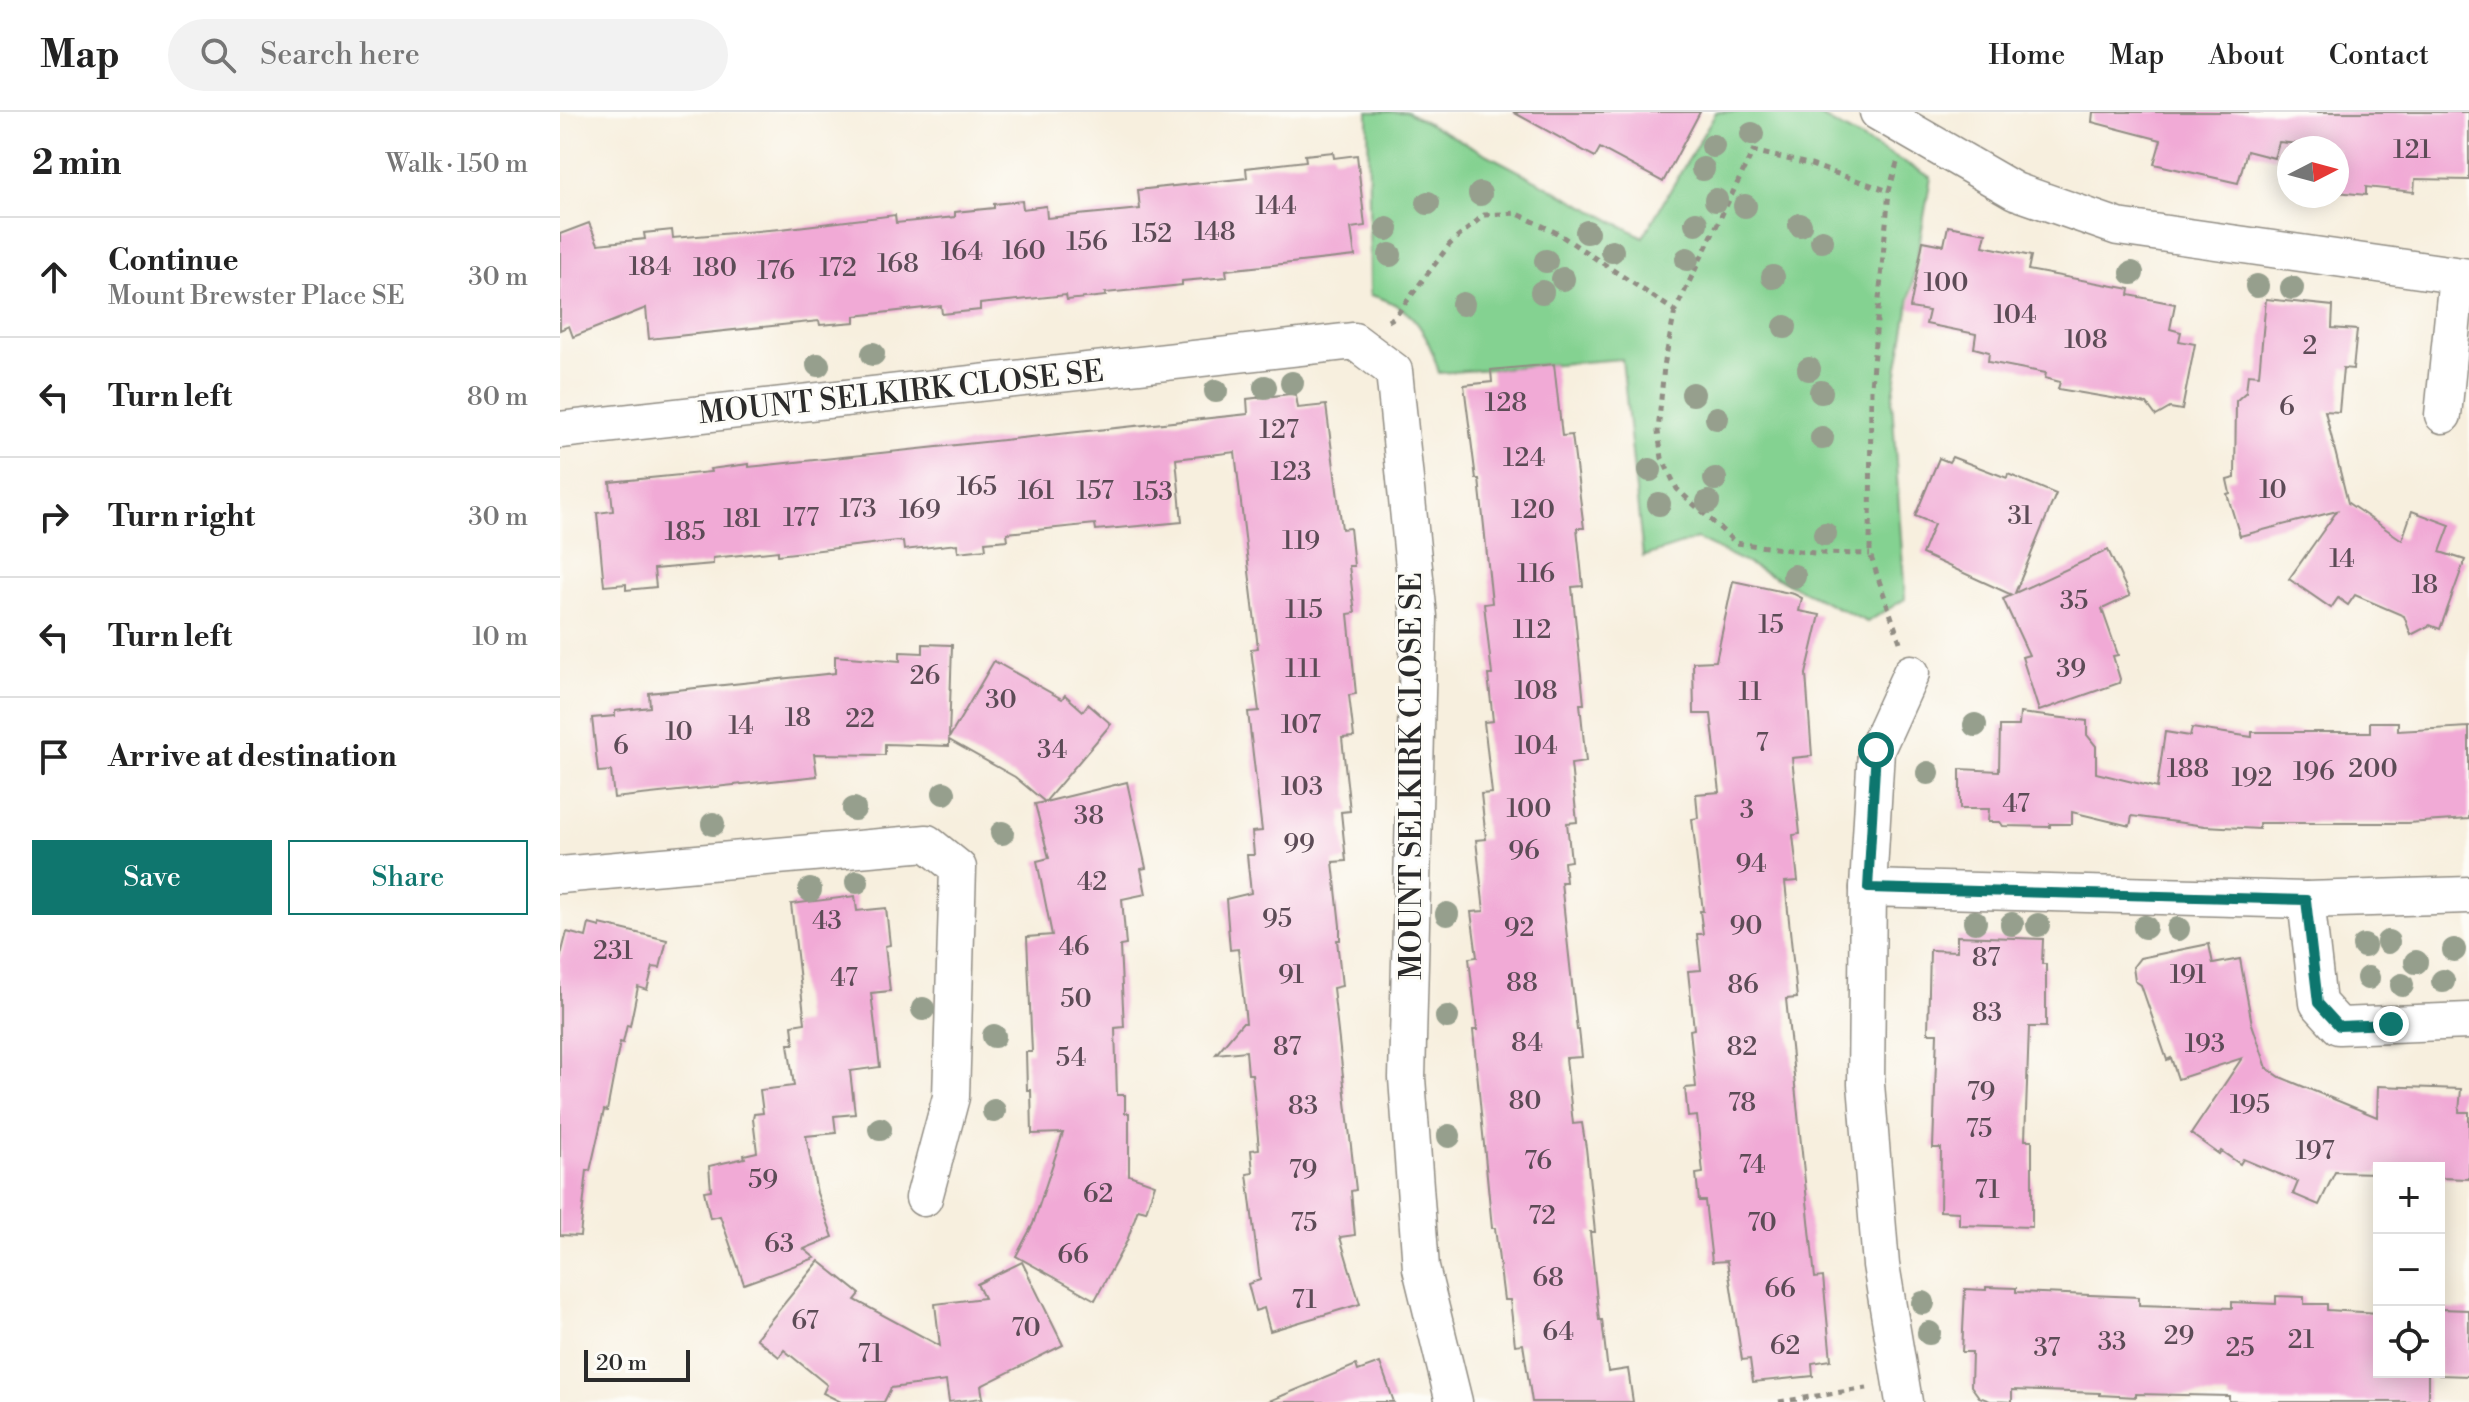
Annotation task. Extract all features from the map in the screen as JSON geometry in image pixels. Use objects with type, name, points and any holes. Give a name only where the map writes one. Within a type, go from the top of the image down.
[{"type":"street","points":[[1892,119],[2015,191],[2118,227],[2463,277],[2443,415]]},
{"type":"street","name":"MOUNT SELKIRK CLOSE SE","points":[[560,430],[1354,341],[1394,371],[1419,617],[1407,1078],[1421,1268],[1454,1402]]},
{"type":"street","points":[[1902,1393],[1881,1265],[1866,1084],[1868,888],[1876,750],[1911,673]]},
{"type":"street","points":[[560,875],[927,843],[958,868],[951,1097],[924,1198]]},
{"type":"street","points":[[1868,888],[2306,900],[2469,895]]},
{"type":"street","points":[[2306,900],[2318,1003],[2339,1026],[2469,1021]]},
{"type":"path","points":[[1892,119],[1889,191],[1871,386],[1870,554],[1911,673]]},
{"type":"path","points":[[1870,554],[1814,553],[1736,543],[1677,489],[1662,458],[1658,432],[1664,366],[1675,311],[1753,151],[1808,164],[1889,191]]},
{"type":"path","points":[[1354,341],[1395,317],[1450,244],[1484,215],[1516,213],[1557,233],[1675,311]]},
{"type":"path","points":[[1779,1402],[1902,1393]]},
{"type":"green space","points":[[1368,112],[1407,112],[1643,237],[1716,112],[1812,112],[1931,177],[1892,401],[1905,599],[1867,622],[1697,539],[1643,557],[1622,359],[1439,373],[1416,322],[1398,306],[1370,295]]},
{"type":"building","points":[[1513,112],[1700,112],[1663,182],[1600,148],[1595,157]]},
{"type":"building","points":[[2093,112],[2469,112],[2469,180],[2415,179],[2414,192],[2366,187],[2366,195],[2349,193],[2349,136],[2277,136],[2274,158],[2247,151],[2238,183],[2154,164],[2161,140],[2092,122]]},
{"type":"building","points":[[1333,152],[1334,158],[1357,155],[1365,226],[1351,228],[1355,256],[1226,270],[1227,277],[1105,293],[1106,296],[1067,300],[1066,295],[980,304],[980,310],[942,314],[941,306],[855,316],[855,322],[820,325],[819,321],[649,339],[646,308],[573,337],[569,326],[560,330],[560,234],[589,223],[598,244],[645,239],[644,233],[672,230],[673,238],[895,215],[896,223],[955,217],[955,212],[1022,201],[1023,209],[1046,206],[1047,218],[1140,209],[1138,190],[1247,178],[1246,168],[1306,161],[1305,155]]},
{"type":"building","points":[[1948,226],[1986,233],[1983,246],[2031,256],[2028,270],[2130,289],[2129,295],[2175,304],[2170,329],[2181,332],[2179,341],[2195,344],[2182,410],[2170,408],[2156,416],[2147,404],[2058,389],[2060,382],[2045,378],[2046,373],[1988,362],[1989,352],[1974,348],[1976,334],[1926,324],[1929,311],[1910,308],[1923,241],[1944,245]]},
{"type":"building","points":[[2266,299],[2333,306],[2332,328],[2357,330],[2353,369],[2343,368],[2339,412],[2325,411],[2348,503],[2402,540],[2412,511],[2450,525],[2440,552],[2465,560],[2440,629],[2430,625],[2411,635],[2404,616],[2355,595],[2348,605],[2338,598],[2331,608],[2289,579],[2337,511],[2240,536],[2227,494],[2230,493],[2227,480],[2235,478],[2236,401],[2246,392],[2248,374],[2259,375]]},
{"type":"building","points":[[1554,364],[1562,436],[1572,435],[1584,528],[1577,528],[1583,586],[1572,587],[1584,704],[1580,704],[1586,762],[1571,764],[1577,822],[1567,823],[1571,861],[1564,862],[1566,882],[1561,882],[1582,1057],[1566,1058],[1573,1124],[1582,1123],[1586,1148],[1595,1232],[1590,1232],[1608,1372],[1628,1369],[1633,1402],[1532,1402],[1523,1344],[1515,1345],[1510,1300],[1504,1300],[1495,1228],[1492,1228],[1473,1030],[1477,1030],[1469,958],[1477,957],[1471,912],[1484,911],[1476,840],[1486,839],[1481,794],[1492,793],[1484,722],[1493,721],[1488,675],[1492,675],[1484,604],[1492,603],[1479,479],[1476,479],[1464,385],[1492,382],[1491,370]]},
{"type":"building","points":[[1296,395],[1298,408],[1326,405],[1342,529],[1350,528],[1354,566],[1349,566],[1355,613],[1348,614],[1356,694],[1349,695],[1354,737],[1342,738],[1350,811],[1341,812],[1346,861],[1333,862],[1342,986],[1333,988],[1356,1190],[1351,1191],[1355,1235],[1340,1237],[1360,1304],[1270,1331],[1264,1308],[1255,1311],[1248,1284],[1260,1280],[1247,1174],[1253,1173],[1251,1150],[1259,1149],[1252,1074],[1248,1074],[1246,1051],[1216,1054],[1242,1023],[1246,1023],[1238,949],[1230,950],[1226,899],[1251,893],[1247,855],[1254,855],[1252,832],[1262,831],[1248,712],[1259,711],[1251,649],[1258,648],[1235,452],[1176,459],[1182,522],[1096,530],[1095,524],[1007,533],[1008,540],[985,542],[986,549],[958,552],[957,544],[904,550],[903,542],[897,541],[778,555],[778,551],[713,558],[713,564],[654,569],[656,587],[626,590],[626,584],[604,586],[597,513],[613,511],[610,482],[711,472],[710,469],[749,464],[749,467],[1248,414],[1247,399]]},
{"type":"building","points":[[1952,457],[2007,478],[2008,474],[2056,494],[2015,593],[2108,550],[2130,596],[2102,609],[2118,655],[2113,656],[2119,683],[2039,711],[2022,657],[2029,655],[2003,599],[2012,595],[1922,554],[1934,524],[1915,516],[1939,458],[1949,462]]},
{"type":"building","points":[[1733,581],[1794,594],[1802,598],[1799,611],[1820,615],[1806,674],[1812,756],[1792,758],[1800,834],[1793,835],[1798,881],[1785,882],[1797,998],[1786,999],[1815,1278],[1823,1277],[1831,1360],[1812,1363],[1813,1376],[1753,1382],[1750,1359],[1742,1360],[1727,1261],[1712,1262],[1705,1201],[1699,1201],[1696,1174],[1703,1173],[1697,1116],[1688,1117],[1685,1088],[1696,1087],[1688,971],[1701,970],[1697,934],[1703,934],[1692,819],[1698,818],[1696,794],[1720,792],[1711,714],[1694,714],[1693,662],[1716,661]]},
{"type":"building","points":[[923,644],[952,645],[949,738],[994,661],[1062,699],[1065,695],[1083,711],[1088,704],[1111,724],[1045,802],[1015,777],[949,740],[949,746],[885,744],[885,755],[814,754],[817,776],[614,798],[611,771],[598,772],[592,718],[615,716],[615,711],[650,707],[649,693],[835,673],[835,656],[900,661],[900,652],[923,653]]},
{"type":"building","points":[[2020,713],[2087,721],[2087,735],[2096,746],[2096,773],[2157,788],[2165,732],[2190,736],[2192,728],[2252,737],[2252,732],[2370,732],[2370,722],[2398,722],[2398,731],[2469,727],[2469,819],[2407,823],[2259,823],[2259,829],[2205,826],[2132,816],[2130,826],[2072,812],[2072,824],[2003,826],[2000,822],[1988,822],[1989,809],[1960,809],[1960,769],[1999,771],[2000,726],[2019,726]]},
{"type":"building","points":[[1127,782],[1146,868],[1141,869],[1146,894],[1122,899],[1126,945],[1120,946],[1124,1027],[1115,1028],[1117,1095],[1125,1095],[1125,1113],[1129,1113],[1129,1175],[1155,1184],[1146,1211],[1138,1209],[1127,1241],[1095,1300],[1016,1256],[1033,1224],[1063,1133],[1032,1134],[1031,1090],[1027,1090],[1026,1052],[1032,1052],[1027,937],[1052,935],[1037,861],[1049,858],[1035,804]]},
{"type":"building","points":[[855,896],[857,911],[886,908],[890,945],[885,946],[890,991],[871,993],[880,1067],[850,1071],[855,1114],[834,1116],[836,1133],[806,1136],[817,1193],[833,1237],[804,1249],[815,1258],[744,1284],[720,1216],[710,1218],[704,1191],[711,1190],[709,1166],[757,1152],[753,1119],[754,1114],[763,1113],[760,1090],[794,1086],[788,1044],[794,1044],[792,1025],[805,1023],[791,904]]},
{"type":"building","points":[[589,924],[667,940],[660,968],[653,967],[647,990],[638,987],[630,1026],[627,1025],[623,1043],[620,1042],[607,1111],[604,1110],[590,1171],[587,1170],[580,1236],[560,1235],[560,959],[567,932],[586,937]]},
{"type":"building","points":[[1957,936],[2043,939],[2046,1027],[2029,1027],[2025,1140],[2032,1140],[2032,1227],[1959,1225],[1959,1212],[1940,1211],[1941,1148],[1933,1148],[1937,1033],[1928,1033],[1930,950],[1957,951]]},
{"type":"building","points":[[2209,944],[2213,964],[2240,959],[2252,1024],[2267,1068],[2280,1077],[2377,1117],[2378,1086],[2461,1089],[2459,1112],[2469,1112],[2469,1179],[2445,1178],[2445,1162],[2373,1162],[2373,1173],[2335,1172],[2319,1205],[2293,1194],[2298,1182],[2243,1159],[2240,1164],[2221,1151],[2219,1154],[2191,1134],[2242,1058],[2178,1079],[2171,1058],[2167,1060],[2141,985],[2135,981],[2133,967],[2140,958]]},
{"type":"building","points":[[819,1261],[860,1294],[855,1300],[940,1346],[935,1304],[984,1298],[977,1284],[1022,1262],[1063,1345],[981,1386],[983,1398],[949,1402],[946,1381],[891,1388],[884,1402],[841,1402],[823,1393],[827,1385],[784,1350],[779,1357],[756,1338]]},
{"type":"building","points":[[1986,1287],[2016,1288],[2016,1292],[2139,1297],[2139,1305],[2232,1308],[2232,1302],[2276,1304],[2276,1296],[2304,1297],[2304,1304],[2327,1304],[2327,1310],[2373,1313],[2373,1378],[2428,1378],[2428,1402],[2247,1402],[2229,1401],[2229,1396],[2136,1394],[2136,1397],[2012,1390],[2012,1402],[1990,1401],[1979,1397],[1971,1386],[1972,1352],[1962,1352],[1965,1289],[1986,1290]]},
{"type":"building","points":[[2445,1309],[2469,1310],[2469,1376],[2445,1375]]},
{"type":"building","points":[[1380,1363],[1394,1402],[1267,1402],[1356,1365],[1358,1371]]},
{"type":"route","points":[[1876,750],[1868,888],[2306,900],[2318,1003],[2339,1026],[2391,1024]]}]
